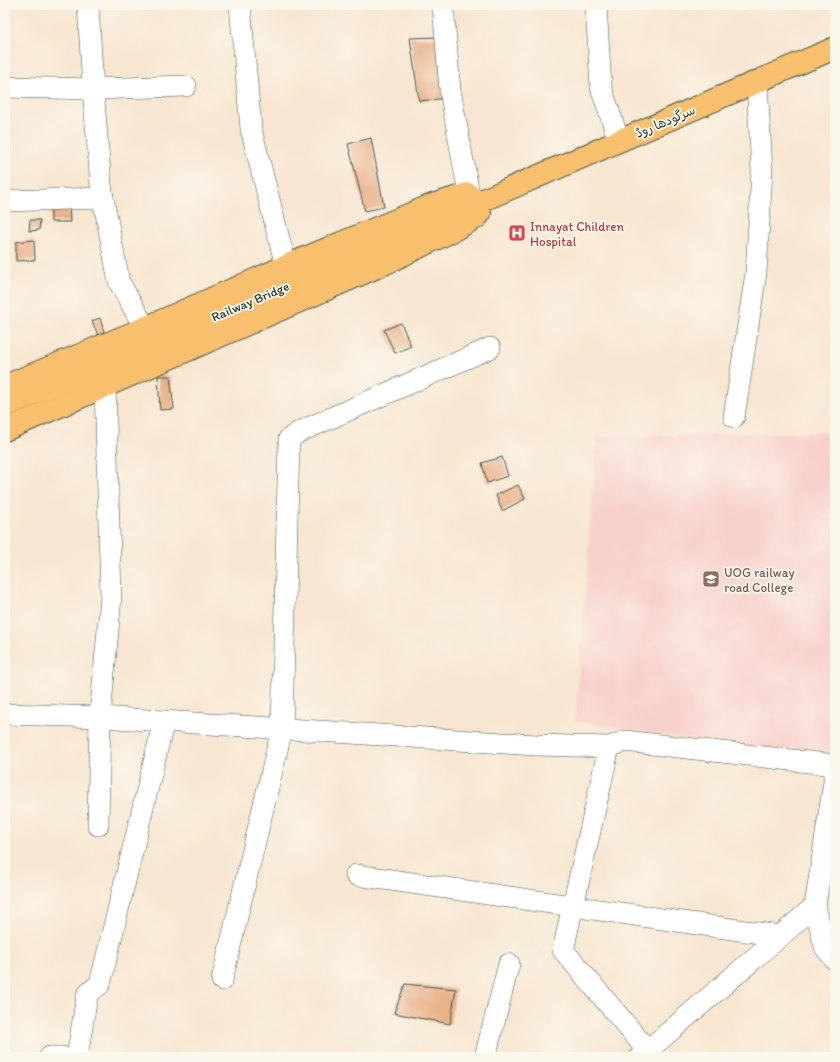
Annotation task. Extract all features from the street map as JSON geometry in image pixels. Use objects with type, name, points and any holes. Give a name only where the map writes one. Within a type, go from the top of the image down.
[{"type":"main road","name":"سرگودھا روڈ","points":[[495,195],[835,48]]},
{"type":"main road","points":[[5,386],[145,328],[286,266],[432,205],[469,194],[495,195]]},
{"type":"main road","points":[[5,430],[384,264],[477,217],[495,195]]},
{"type":"main road","name":"Railway Bridge","points":[[5,406],[495,195]]},
{"type":"street","points":[[88,5],[93,89],[103,198],[119,282],[145,328]]},
{"type":"street","points":[[240,5],[251,129],[286,266]]},
{"type":"street","points":[[443,5],[450,90],[469,194]]},
{"type":"street","points":[[596,5],[601,87],[619,141]]},
{"type":"street","points":[[734,417],[756,273],[762,171],[757,82]]},
{"type":"street","points":[[5,87],[93,89],[186,86]]},
{"type":"street","points":[[5,201],[103,198]]},
{"type":"street","points":[[222,980],[282,729],[289,439],[299,432],[490,348]]},
{"type":"street","points":[[98,825],[100,717],[111,597],[105,386]]},
{"type":"street","points":[[5,714],[100,717],[536,746],[609,747],[625,741],[835,766]]},
{"type":"street","points":[[73,1057],[78,1051],[87,996],[89,992],[100,984],[164,721]]},
{"type":"street","points":[[609,747],[563,950],[647,1055],[815,906]]},
{"type":"street","points":[[832,952],[815,906],[834,785]]},
{"type":"street","points":[[356,875],[780,936]]},
{"type":"street","points":[[485,1057],[509,964]]},
{"type":"street","points":[[50,1057],[62,1057]]},
{"type":"shaded area","name":"UOG railway road College","points":[[835,432],[835,761],[575,721],[597,437]]},
{"type":"building","points":[[440,37],[449,98],[419,101],[410,38]]},
{"type":"building","points":[[371,138],[384,207],[365,211],[348,144]]},
{"type":"building","points":[[51,203],[69,203],[70,222],[51,222]]},
{"type":"building","points":[[30,220],[40,220],[39,230],[29,231]]},
{"type":"building","points":[[34,240],[35,260],[16,261],[16,242]]},
{"type":"building","points":[[100,318],[104,332],[98,335],[92,321]]},
{"type":"building","points":[[401,323],[411,346],[395,353],[384,330]]},
{"type":"building","points":[[158,376],[170,376],[174,409],[160,410]]},
{"type":"building","points":[[502,457],[508,476],[487,483],[482,463]]},
{"type":"building","points":[[518,485],[525,499],[502,511],[496,495]]},
{"type":"building","points":[[405,984],[456,989],[450,1024],[394,1013]]},
{"type":"place","name":"Innayat Children Hospital","points":[[517,233]]},
{"type":"place","name":"UOG railway road College","points":[[711,579]]}]
